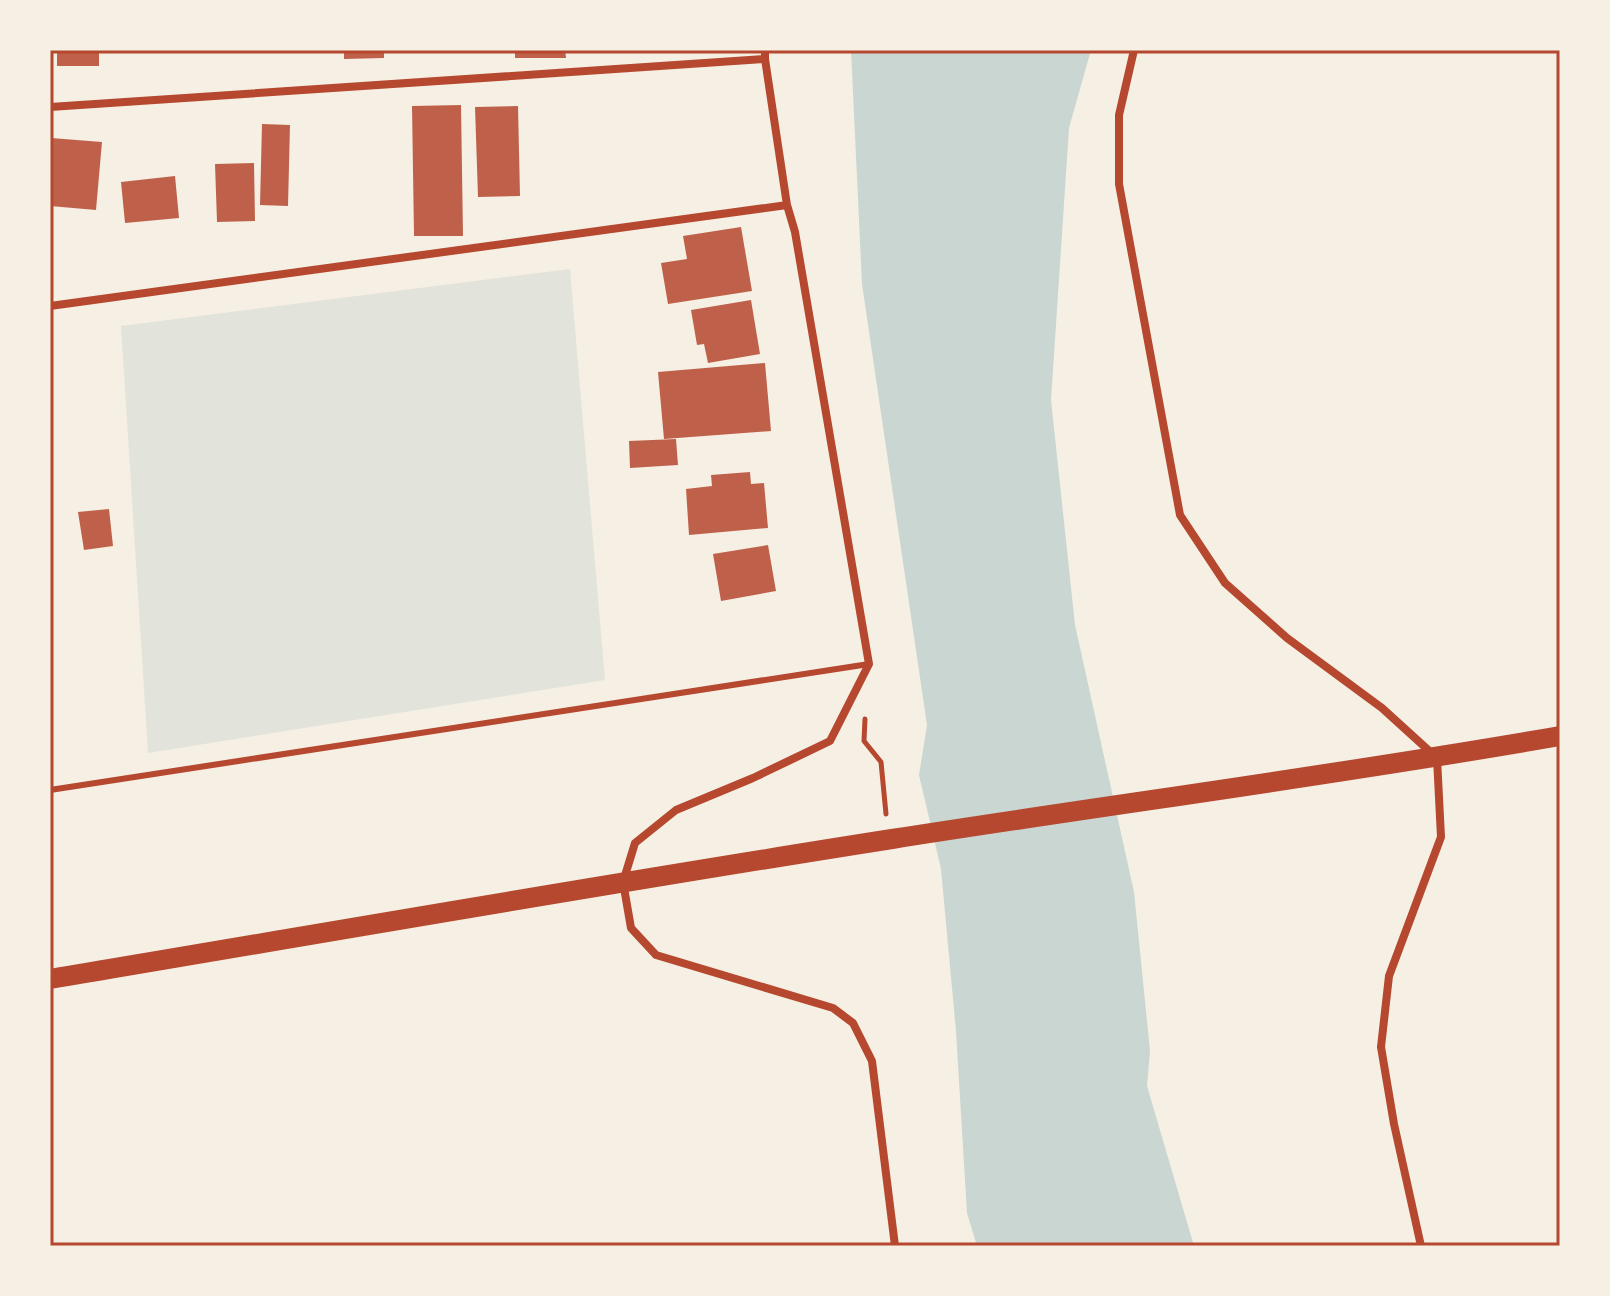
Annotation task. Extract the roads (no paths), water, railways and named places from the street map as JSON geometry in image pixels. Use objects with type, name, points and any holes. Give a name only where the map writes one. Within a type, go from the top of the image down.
[{"type":"main road","points":[[50,979],[889,839],[1437,758],[1560,736]]},
{"type":"street","points":[[1134,50],[1119,115],[1119,184],[1180,515],[1225,583],[1287,638],[1382,708],[1437,758],[1441,837],[1389,976],[1381,1047],[1394,1124],[1421,1246]]},
{"type":"street","points":[[50,107],[765,54],[787,205],[795,232],[869,664],[830,741],[676,810],[635,843],[623,882],[631,928],[656,955],[833,1008],[853,1023],[872,1061],[895,1246]]},
{"type":"street","points":[[50,306],[787,205]]},
{"type":"lane","points":[[50,790],[869,664]]}]
